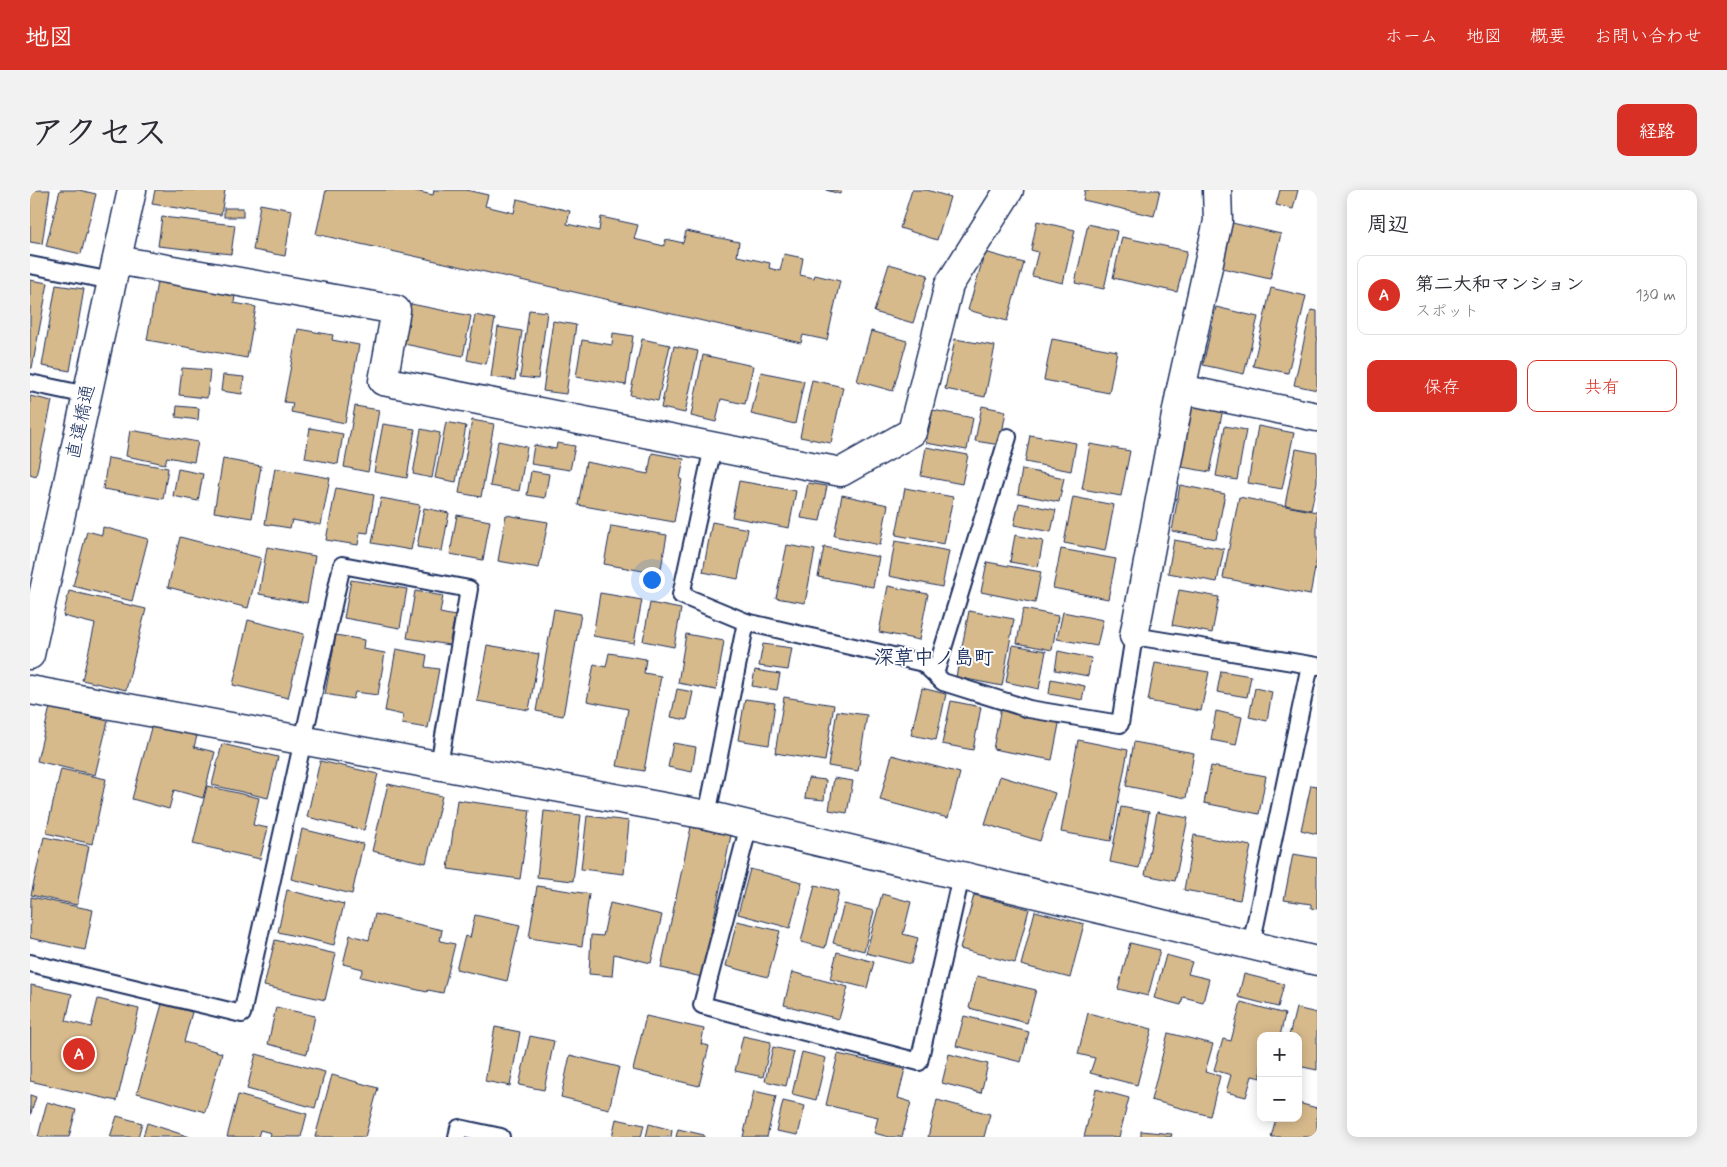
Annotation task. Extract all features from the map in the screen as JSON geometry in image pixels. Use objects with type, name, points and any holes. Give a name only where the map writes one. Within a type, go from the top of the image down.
[{"type":"street","name":"直違橋通","points":[[30,655],[37,596],[87,394],[132,190]]},
{"type":"street","points":[[114,270],[396,310],[383,381],[841,472],[912,432],[949,285],[1010,190]]},
{"type":"street","points":[[1134,636],[1181,389],[1218,221],[1217,190]]},
{"type":"street","points":[[1181,389],[1317,417]]},
{"type":"street","points":[[30,690],[708,815],[1317,961]]},
{"type":"lane","points":[[30,265],[114,270]]},
{"type":"lane","points":[[30,383],[87,394]]},
{"type":"lane","points":[[935,674],[1008,437]]},
{"type":"lane","points":[[713,447],[681,595],[746,622],[923,663],[943,682],[1029,709],[1120,724],[1134,636],[1314,666],[1251,945]]},
{"type":"lane","points":[[30,963],[242,1014],[342,565],[470,589],[439,765]]},
{"type":"lane","points":[[708,815],[746,622]]},
{"type":"lane","points":[[749,824],[702,1005],[919,1062],[961,876]]},
{"type":"lane","points":[[457,1137],[459,1128],[501,1137]]},
{"type":"building","points":[[30,190],[50,190],[42,244],[30,242]]},
{"type":"building","points":[[60,190],[79,190],[96,194],[81,254],[46,246]]},
{"type":"building","points":[[155,190],[225,190],[221,215],[152,204]]},
{"type":"building","points":[[326,190],[411,190],[433,195],[434,190],[466,190],[488,195],[485,206],[514,213],[517,199],[570,211],[567,224],[599,231],[601,217],[638,225],[634,239],[664,246],[666,239],[683,243],[686,231],[739,242],[737,256],[770,263],[769,268],[780,271],[784,254],[803,258],[800,275],[814,278],[815,275],[840,281],[827,340],[803,335],[801,343],[316,234]]},
{"type":"building","points":[[826,190],[841,190],[840,194]]},
{"type":"building","points":[[912,190],[927,190],[950,197],[937,240],[900,228]]},
{"type":"building","points":[[1085,190],[1160,190],[1154,216],[1083,200]]},
{"type":"building","points":[[1280,190],[1298,190],[1293,209],[1276,205]]},
{"type":"building","points":[[260,204],[292,210],[285,256],[253,250]]},
{"type":"building","points":[[224,208],[243,208],[243,217],[224,217]]},
{"type":"building","points":[[162,217],[235,225],[231,254],[158,246]]},
{"type":"building","points":[[1037,221],[1075,230],[1063,283],[1032,276],[1038,252],[1031,250]]},
{"type":"building","points":[[1232,223],[1281,234],[1270,279],[1222,268]]},
{"type":"building","points":[[1088,224],[1117,231],[1104,289],[1075,283]]},
{"type":"building","points":[[1122,237],[1187,251],[1177,292],[1113,278]]},
{"type":"building","points":[[985,252],[1024,263],[1007,321],[968,310]]},
{"type":"building","points":[[889,264],[928,275],[913,323],[874,312]]},
{"type":"building","points":[[30,280],[48,283],[32,368],[30,368]]},
{"type":"building","points":[[157,282],[235,295],[234,303],[256,307],[247,358],[147,340]]},
{"type":"building","points":[[56,285],[84,289],[70,371],[42,366]]},
{"type":"building","points":[[1271,288],[1306,296],[1288,373],[1253,366]]},
{"type":"building","points":[[411,304],[471,316],[463,356],[404,344]]},
{"type":"building","points":[[1216,307],[1258,317],[1244,374],[1203,365]]},
{"type":"building","points":[[529,310],[547,312],[538,379],[520,377]]},
{"type":"building","points":[[1311,310],[1317,311],[1317,390],[1294,385]]},
{"type":"building","points":[[475,315],[495,319],[486,364],[467,360]]},
{"type":"building","points":[[553,321],[576,325],[566,394],[543,391]]},
{"type":"building","points":[[498,327],[522,331],[515,380],[491,377]]},
{"type":"building","points":[[298,329],[333,335],[332,340],[359,345],[345,423],[291,412],[293,403],[284,402]]},
{"type":"building","points":[[871,331],[907,341],[893,391],[857,381]]},
{"type":"building","points":[[613,333],[633,336],[626,385],[576,377],[582,340],[612,345]]},
{"type":"building","points":[[642,339],[670,345],[658,401],[630,395]]},
{"type":"building","points":[[955,339],[995,346],[985,397],[945,389]]},
{"type":"building","points":[[1052,339],[1117,351],[1109,393],[1044,380]]},
{"type":"building","points":[[674,346],[698,351],[685,413],[661,408]]},
{"type":"building","points":[[703,355],[753,366],[745,404],[721,399],[716,422],[691,416]]},
{"type":"building","points":[[182,368],[210,370],[207,398],[179,395]]},
{"type":"building","points":[[761,372],[804,381],[795,424],[751,414]]},
{"type":"building","points":[[223,375],[244,377],[242,394],[221,391]]},
{"type":"building","points":[[812,380],[843,387],[831,443],[800,437]]},
{"type":"building","points":[[30,396],[52,401],[36,476],[30,474]]},
{"type":"building","points":[[1189,402],[1223,409],[1210,472],[1176,466]]},
{"type":"building","points":[[177,406],[199,408],[198,420],[176,417]]},
{"type":"building","points":[[355,406],[379,410],[368,472],[344,467]]},
{"type":"building","points":[[982,406],[1006,411],[1000,445],[975,441]]},
{"type":"building","points":[[933,410],[973,418],[967,450],[926,443]]},
{"type":"building","points":[[472,420],[494,424],[481,497],[459,493]]},
{"type":"building","points":[[446,422],[466,426],[456,482],[435,478]]},
{"type":"building","points":[[383,424],[415,429],[407,478],[374,472]]},
{"type":"building","points":[[1225,426],[1246,430],[1237,480],[1216,476]]},
{"type":"building","points":[[1258,426],[1294,433],[1282,489],[1248,483]]},
{"type":"building","points":[[310,428],[343,434],[338,464],[305,458]]},
{"type":"building","points":[[421,429],[440,433],[432,478],[413,474]]},
{"type":"building","points":[[130,430],[198,442],[194,462],[167,457],[165,464],[126,456]]},
{"type":"building","points":[[1030,435],[1076,443],[1071,471],[1025,462]]},
{"type":"building","points":[[498,441],[527,447],[519,491],[490,486]]},
{"type":"building","points":[[557,443],[575,446],[570,470],[531,464],[534,445],[556,449]]},
{"type":"building","points":[[1090,444],[1130,451],[1121,496],[1082,489]]},
{"type":"building","points":[[926,447],[968,455],[962,484],[921,476]]},
{"type":"building","points":[[1296,449],[1317,453],[1317,482],[1311,510],[1285,505]]},
{"type":"building","points":[[652,453],[684,459],[674,522],[578,505],[586,462],[648,474]]},
{"type":"building","points":[[108,458],[168,468],[163,499],[103,489]]},
{"type":"building","points":[[223,459],[261,466],[252,518],[214,512]]},
{"type":"building","points":[[275,468],[330,478],[321,525],[292,520],[290,528],[265,524]]},
{"type":"building","points":[[178,469],[203,474],[198,501],[173,496]]},
{"type":"building","points":[[1022,469],[1064,478],[1059,502],[1018,494]]},
{"type":"building","points":[[531,471],[549,474],[545,498],[527,495]]},
{"type":"building","points":[[739,481],[796,491],[789,528],[732,517]]},
{"type":"building","points":[[808,483],[827,486],[820,521],[801,518]]},
{"type":"building","points":[[1180,485],[1225,494],[1216,539],[1172,531]]},
{"type":"building","points":[[336,488],[374,495],[368,533],[360,532],[358,545],[326,540]]},
{"type":"building","points":[[905,488],[953,497],[944,544],[896,535]]},
{"type":"building","points":[[842,495],[888,505],[880,545],[834,536]]},
{"type":"building","points":[[1073,497],[1114,505],[1105,551],[1064,543]]},
{"type":"building","points":[[1239,497],[1317,512],[1317,558],[1310,595],[1223,578]]},
{"type":"building","points":[[381,498],[420,505],[411,550],[372,543]]},
{"type":"building","points":[[1019,503],[1056,510],[1051,532],[1014,525]]},
{"type":"building","points":[[424,508],[449,513],[442,551],[417,547]]},
{"type":"building","points":[[457,515],[490,521],[483,560],[450,554]]},
{"type":"building","points":[[506,515],[548,522],[539,568],[498,561]]},
{"type":"building","points":[[712,522],[748,529],[738,579],[703,572]]},
{"type":"building","points":[[611,526],[667,535],[660,574],[604,564]]},
{"type":"building","points":[[103,527],[148,539],[132,601],[73,586],[87,531],[102,535]]},
{"type":"building","points":[[1015,535],[1043,541],[1038,567],[1010,562]]},
{"type":"building","points":[[180,537],[261,558],[248,608],[168,587]]},
{"type":"building","points":[[1174,540],[1224,549],[1217,582],[1168,573]]},
{"type":"building","points":[[895,541],[949,551],[942,587],[889,576]]},
{"type":"building","points":[[787,545],[815,550],[805,603],[776,598]]},
{"type":"building","points":[[267,547],[315,556],[307,603],[259,594]]},
{"type":"building","points":[[824,547],[879,557],[873,587],[818,577]]},
{"type":"building","points":[[1061,549],[1116,559],[1108,599],[1053,588]]},
{"type":"building","points":[[987,562],[1041,572],[1035,603],[981,592]]},
{"type":"building","points":[[351,580],[407,589],[400,628],[344,618]]},
{"type":"building","points":[[888,586],[928,594],[919,640],[879,632]]},
{"type":"building","points":[[1179,590],[1219,597],[1212,633],[1172,625]]},
{"type":"building","points":[[69,591],[146,609],[126,690],[82,680],[95,624],[63,616]]},
{"type":"building","points":[[415,591],[443,596],[440,613],[455,616],[449,645],[407,638]]},
{"type":"building","points":[[600,593],[642,600],[634,643],[593,636]]},
{"type":"building","points":[[650,603],[681,609],[674,647],[643,641]]},
{"type":"building","points":[[554,609],[581,614],[563,716],[536,711]]},
{"type":"building","points":[[1023,609],[1058,616],[1052,650],[1017,643]]},
{"type":"building","points":[[969,611],[1014,619],[1002,686],[956,677]]},
{"type":"building","points":[[1063,612],[1103,620],[1097,646],[1057,639]]},
{"type":"building","points":[[248,620],[304,634],[288,698],[233,685]]},
{"type":"building","points":[[686,634],[724,641],[716,690],[678,683]]},
{"type":"building","points":[[336,635],[364,640],[363,649],[385,653],[378,695],[355,692],[353,699],[325,694]]},
{"type":"building","points":[[763,644],[792,648],[788,670],[759,666]]},
{"type":"building","points":[[487,645],[539,654],[529,710],[477,701]]},
{"type":"building","points":[[1013,645],[1046,651],[1039,689],[1006,682]]},
{"type":"building","points":[[396,649],[427,655],[425,667],[439,669],[428,728],[402,724],[403,715],[385,711]]},
{"type":"building","points":[[1058,651],[1091,658],[1088,676],[1055,670]]},
{"type":"building","points":[[609,653],[646,659],[644,673],[661,676],[644,771],[617,766],[628,709],[587,701],[594,664],[606,667]]},
{"type":"building","points":[[1155,663],[1209,672],[1201,711],[1148,701]]},
{"type":"building","points":[[755,670],[780,674],[777,690],[752,686]]},
{"type":"building","points":[[1221,671],[1251,676],[1247,697],[1217,692]]},
{"type":"building","points":[[1051,679],[1085,686],[1082,700],[1049,694]]},
{"type":"building","points":[[922,688],[946,694],[936,740],[911,735]]},
{"type":"building","points":[[1255,688],[1272,692],[1267,721],[1249,717]]},
{"type":"building","points":[[677,689],[693,692],[687,720],[671,717]]},
{"type":"building","points":[[784,697],[834,705],[825,761],[775,753]]},
{"type":"building","points":[[745,699],[775,703],[769,745],[738,740]]},
{"type":"building","points":[[951,701],[981,707],[973,750],[942,744]]},
{"type":"building","points":[[50,707],[108,721],[95,775],[37,761]]},
{"type":"building","points":[[1001,707],[1060,719],[1052,760],[993,749]]},
{"type":"building","points":[[837,711],[867,715],[858,771],[828,766]]},
{"type":"building","points":[[1216,711],[1242,717],[1236,745],[1211,740]]},
{"type":"building","points":[[152,724],[197,736],[194,747],[215,752],[203,798],[174,790],[169,809],[132,799]]},
{"type":"building","points":[[1078,740],[1128,750],[1111,841],[1061,832]]},
{"type":"building","points":[[1134,742],[1194,753],[1186,798],[1126,786]]},
{"type":"building","points":[[673,743],[696,747],[692,772],[668,767]]},
{"type":"building","points":[[222,744],[278,757],[268,798],[212,785]]},
{"type":"building","points":[[892,755],[960,773],[948,818],[880,800]]},
{"type":"building","points":[[320,761],[378,774],[364,830],[307,817]]},
{"type":"building","points":[[1211,766],[1266,776],[1259,814],[1204,803]]},
{"type":"building","points":[[61,769],[106,779],[92,844],[46,833]]},
{"type":"building","points":[[1000,776],[1055,793],[1040,841],[985,824]]},
{"type":"building","points":[[808,778],[826,780],[824,800],[805,798]]},
{"type":"building","points":[[834,778],[853,781],[847,813],[829,810]]},
{"type":"building","points":[[388,784],[442,796],[426,863],[372,851]]},
{"type":"building","points":[[1311,785],[1317,786],[1317,834],[1301,830]]},
{"type":"building","points":[[207,786],[259,798],[253,825],[268,828],[260,859],[193,844]]},
{"type":"building","points":[[457,800],[530,810],[520,879],[448,869]]},
{"type":"building","points":[[1121,807],[1149,812],[1139,868],[1110,862]]},
{"type":"building","points":[[544,811],[581,815],[573,881],[537,877]]},
{"type":"building","points":[[1157,812],[1188,818],[1175,881],[1145,875]]},
{"type":"building","points":[[587,816],[629,821],[624,874],[581,869]]},
{"type":"building","points":[[691,827],[731,835],[702,977],[661,968]]},
{"type":"building","points":[[302,829],[363,844],[352,894],[291,879]]},
{"type":"building","points":[[1194,835],[1251,846],[1240,900],[1184,890]]},
{"type":"building","points":[[44,837],[89,846],[77,905],[31,895]]},
{"type":"building","points":[[1293,854],[1317,858],[1317,909],[1311,908],[1311,904],[1284,900]]},
{"type":"building","points":[[750,869],[802,882],[790,928],[738,914]]},
{"type":"building","points":[[815,885],[839,891],[825,948],[801,942]]},
{"type":"building","points":[[537,886],[589,894],[582,946],[529,938]]},
{"type":"building","points":[[287,890],[344,904],[334,945],[278,932]]},
{"type":"building","points":[[882,894],[911,902],[903,934],[918,938],[911,964],[866,953]]},
{"type":"building","points":[[974,895],[1029,909],[1015,963],[960,949]]},
{"type":"building","points":[[31,897],[93,910],[85,950],[30,938]]},
{"type":"building","points":[[610,903],[662,915],[651,963],[614,954],[612,976],[589,974],[591,935],[603,936]]},
{"type":"building","points":[[844,904],[874,911],[864,951],[833,943]]},
{"type":"building","points":[[1035,911],[1084,924],[1070,978],[1021,965]]},
{"type":"building","points":[[375,914],[442,930],[440,941],[455,944],[443,993],[428,990],[427,992],[360,977],[363,969],[343,964],[350,935],[369,940]]},
{"type":"building","points":[[475,915],[520,925],[507,981],[456,969],[465,936],[470,938]]},
{"type":"building","points":[[737,921],[780,931],[768,977],[726,966]]},
{"type":"building","points":[[275,940],[336,954],[325,1000],[264,986]]},
{"type":"building","points":[[1130,943],[1160,950],[1148,996],[1118,989]]},
{"type":"building","points":[[837,952],[874,962],[867,988],[830,979]]},
{"type":"building","points":[[1166,955],[1192,962],[1188,974],[1209,979],[1203,1002],[1183,997],[1181,1005],[1154,998]]},
{"type":"building","points":[[792,972],[848,987],[839,1019],[784,1005]]},
{"type":"building","points":[[1244,974],[1284,984],[1278,1007],[1238,997]]},
{"type":"building","points":[[977,976],[1036,990],[1027,1023],[969,1008]]},
{"type":"building","points":[[31,985],[72,994],[66,1021],[91,1027],[98,999],[139,1009],[117,1101],[30,1081]]},
{"type":"building","points":[[1241,1002],[1285,1014],[1281,1032],[1257,1032],[1257,1077],[1252,1076],[1246,1097],[1226,1092],[1231,1075],[1214,1070],[1223,1039],[1231,1041]]},
{"type":"building","points":[[162,1004],[192,1012],[184,1042],[222,1053],[205,1112],[137,1093]]},
{"type":"building","points":[[276,1007],[315,1016],[307,1054],[268,1044]]},
{"type":"building","points":[[1296,1008],[1317,1013],[1317,1070],[1302,1067],[1302,1032],[1290,1032]]},
{"type":"building","points":[[1088,1013],[1152,1029],[1137,1085],[1090,1073],[1095,1058],[1078,1054]]},
{"type":"building","points":[[646,1016],[704,1029],[701,1044],[709,1046],[699,1086],[633,1070]]},
{"type":"building","points":[[964,1016],[1029,1032],[1021,1062],[956,1046]]},
{"type":"building","points":[[495,1027],[520,1032],[510,1086],[485,1081]]},
{"type":"building","points":[[1168,1033],[1213,1044],[1205,1072],[1220,1076],[1210,1116],[1151,1100]]},
{"type":"building","points":[[530,1036],[554,1041],[544,1090],[519,1085]]},
{"type":"building","points":[[743,1036],[771,1042],[763,1077],[735,1071]]},
{"type":"building","points":[[773,1047],[794,1052],[786,1086],[765,1081]]},
{"type":"building","points":[[802,1052],[826,1058],[816,1100],[792,1094]]},
{"type":"building","points":[[256,1054],[325,1072],[315,1108],[247,1089]]},
{"type":"building","points":[[838,1054],[905,1069],[898,1098],[911,1102],[902,1137],[889,1137],[874,1133],[878,1117],[826,1105]]},
{"type":"building","points":[[949,1054],[988,1064],[981,1093],[942,1083]]},
{"type":"building","points":[[570,1055],[619,1067],[609,1109],[561,1097]]},
{"type":"building","points":[[332,1075],[378,1088],[365,1137],[315,1137]]},
{"type":"building","points":[[1096,1089],[1129,1098],[1119,1137],[1084,1137]]},
{"type":"building","points":[[754,1091],[776,1096],[767,1137],[743,1137]]},
{"type":"building","points":[[30,1095],[36,1097],[30,1116]]},
{"type":"building","points":[[238,1095],[307,1114],[301,1137],[270,1137],[271,1133],[260,1130],[258,1137],[227,1137]]},
{"type":"building","points":[[937,1100],[990,1114],[984,1137],[928,1137]]},
{"type":"building","points":[[783,1101],[805,1106],[798,1135],[776,1131]]},
{"type":"building","points":[[47,1102],[76,1110],[69,1137],[38,1137]]},
{"type":"building","points":[[1302,1104],[1317,1108],[1317,1137],[1271,1137],[1275,1122],[1302,1122]]},
{"type":"building","points":[[117,1116],[142,1123],[138,1137],[110,1137]]},
{"type":"building","points":[[616,1119],[644,1125],[641,1137],[612,1137]]},
{"type":"building","points":[[147,1123],[190,1137],[143,1137]]},
{"type":"building","points":[[649,1124],[672,1130],[671,1137],[646,1137]]},
{"type":"building","points":[[678,1129],[704,1135],[704,1137],[676,1137]]},
{"type":"building","points":[[1141,1131],[1172,1134],[1171,1137],[1141,1137]]},
{"type":"place","name":"第二大和マンション","points":[[79,1054]]},
{"type":"district","name":"深草中ノ島町","points":[[934,658]]}]
